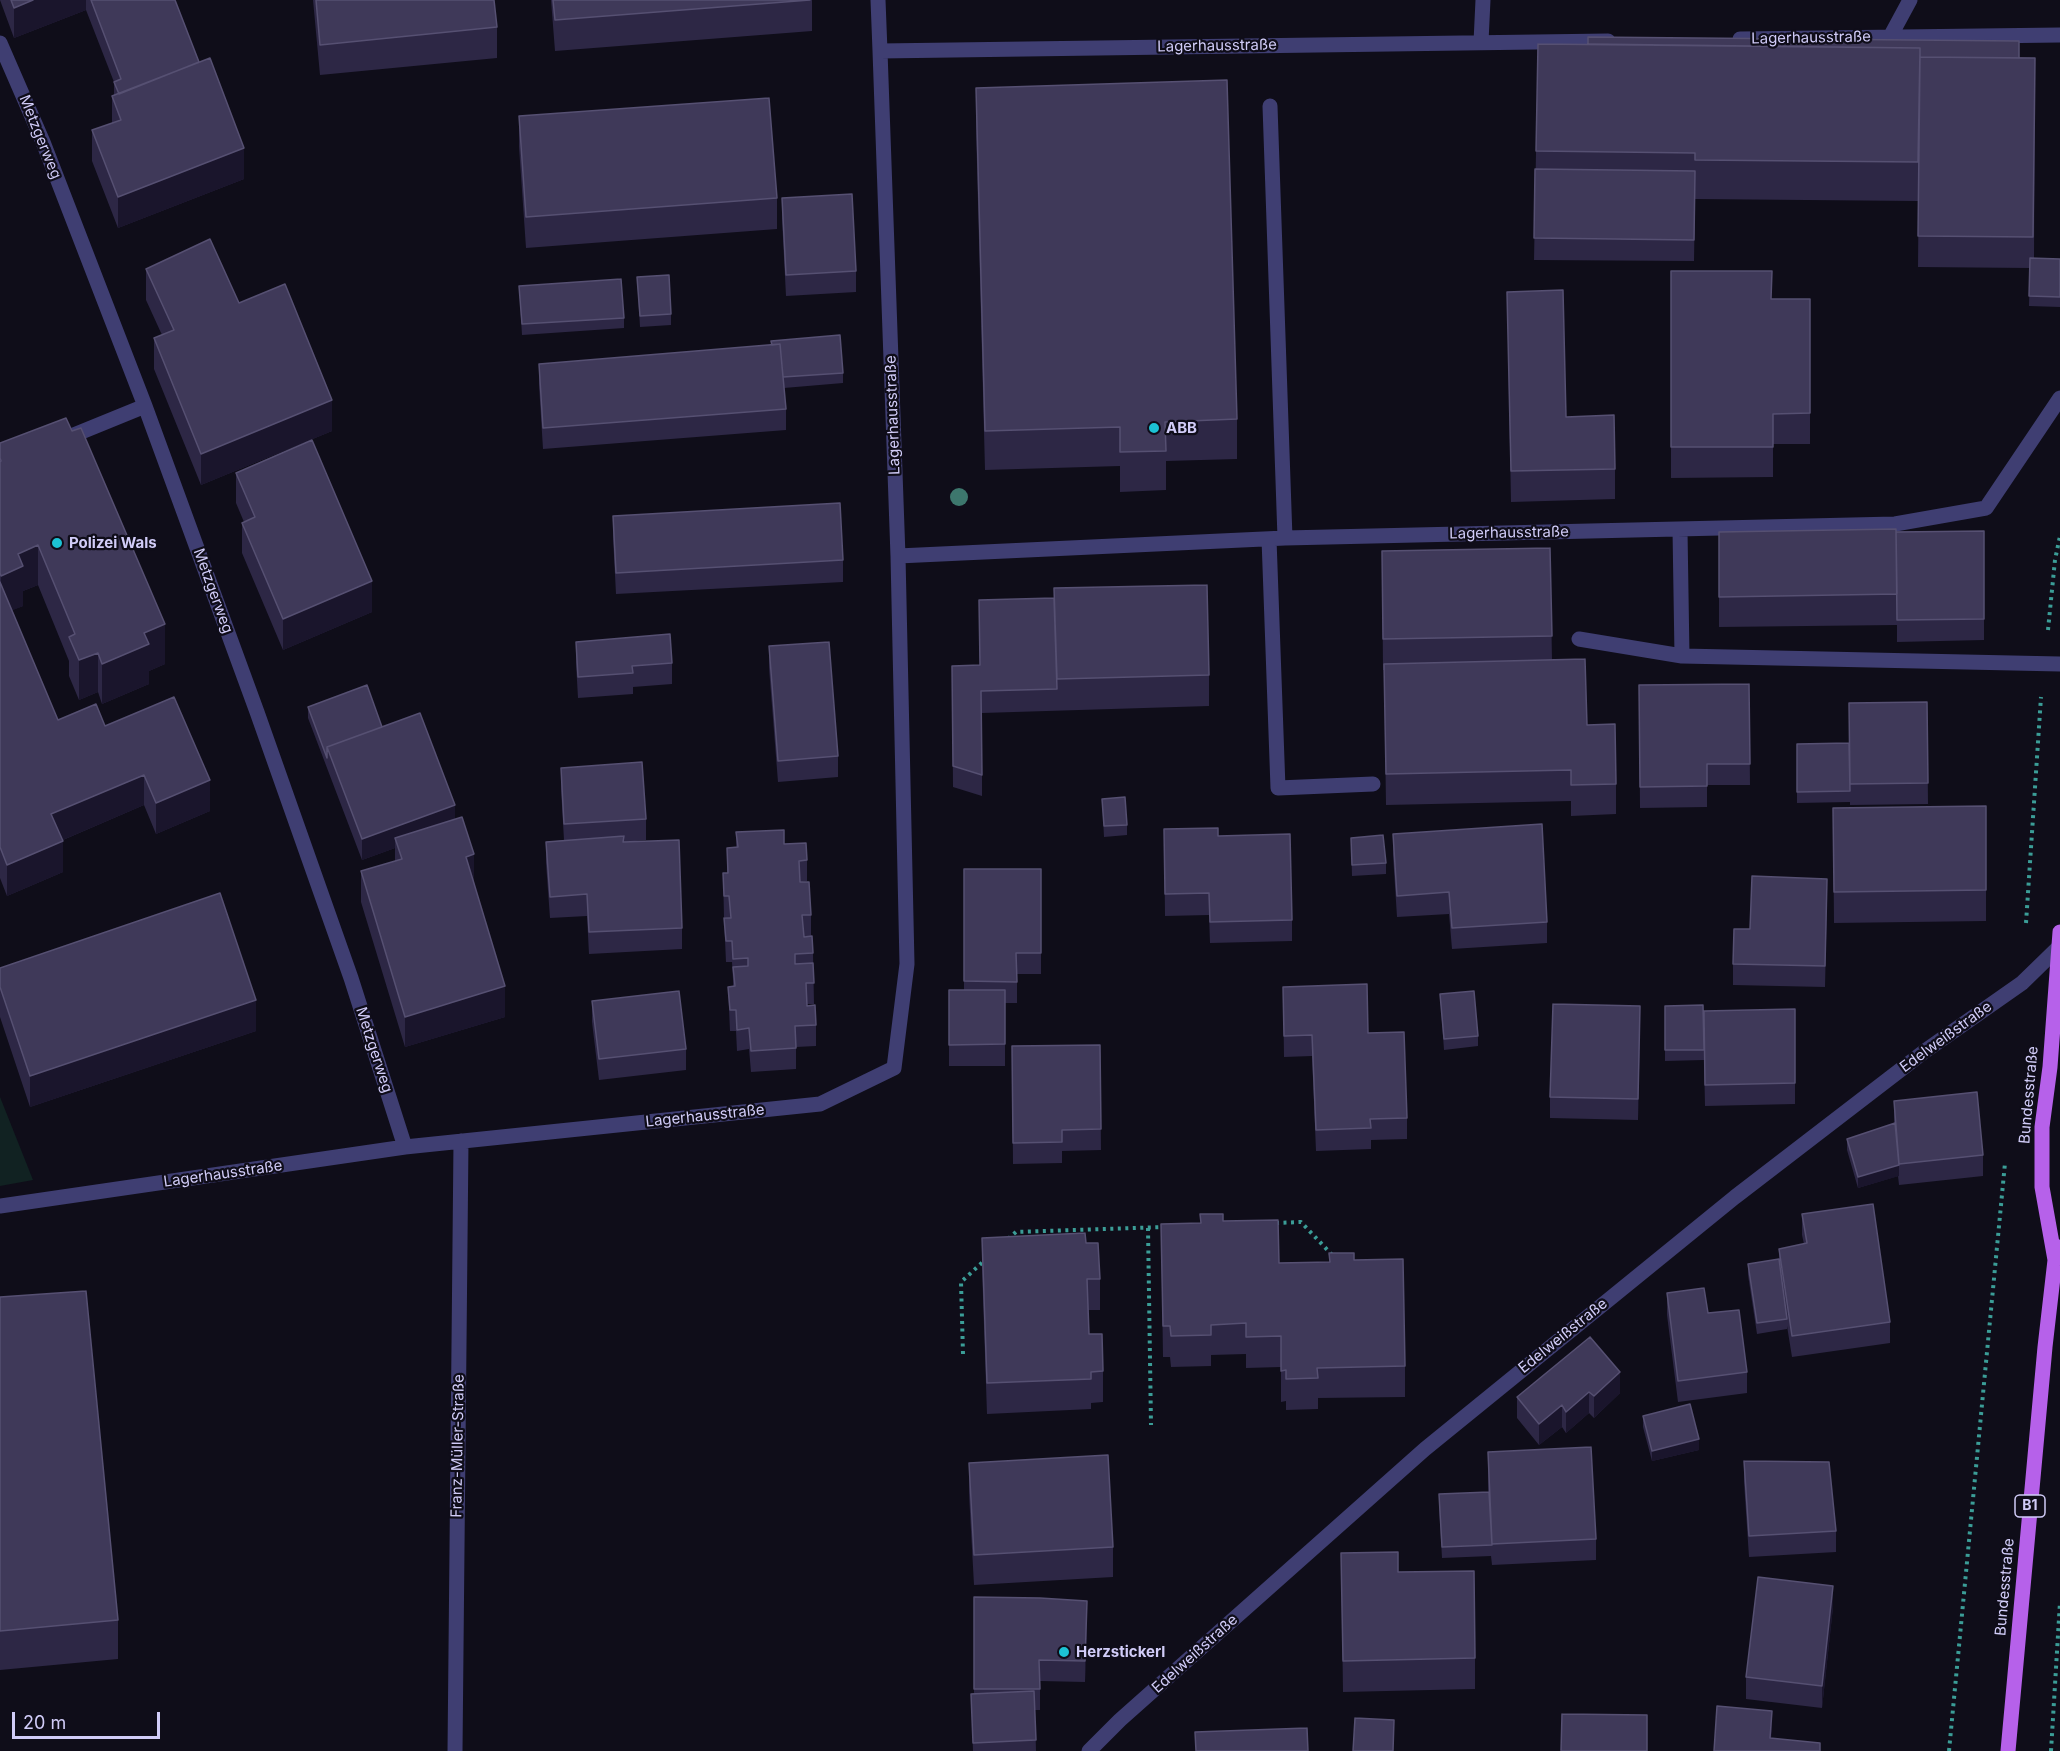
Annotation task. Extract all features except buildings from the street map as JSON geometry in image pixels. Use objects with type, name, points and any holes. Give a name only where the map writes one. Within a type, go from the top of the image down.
[{"type":"main road","name":"Bundesstraße","points":[[2008,1751],[2054,1318],[2058,1254],[2042,1187],[2042,1128],[2050,1068],[2060,932]]},
{"type":"street","points":[[878,0],[880,51]]},
{"type":"street","points":[[1481,42],[1482,0]]},
{"type":"street","points":[[1890,38],[1910,0]]},
{"type":"street","name":"Lagerhausstraße","points":[[1726,39],[2060,35]]},
{"type":"street","name":"Lagerhausstraße","points":[[0,1206],[405,1147],[820,1104],[894,1068],[907,964],[898,556],[880,51],[1621,41]]},
{"type":"street","name":"Metzgerweg","points":[[0,43],[43,142],[145,406],[351,978],[405,1147]]},
{"type":"street","points":[[1270,106],[1277,539],[1278,788],[1373,784]]},
{"type":"street","name":"Lagerhausstraße","points":[[898,556],[1277,539],[1895,525],[1986,508],[2060,398]]},
{"type":"street","points":[[52,444],[145,406]]},
{"type":"street","points":[[1680,530],[1682,656]]},
{"type":"street","points":[[1579,639],[1682,656],[2060,664]]},
{"type":"street","name":"Edelweißstraße","points":[[1089,1751],[1120,1720],[1425,1449],[1735,1197],[1925,1051],[2022,983],[2058,948]]},
{"type":"street","name":"Franz-Müller-Straße","points":[[454,1751],[461,1141]]},
{"type":"path","points":[[1266,1223],[1301,1222],[1338,1261]]},
{"type":"path","points":[[1000,1247],[1016,1232],[1171,1227]]},
{"type":"path","points":[[1148,1228],[1151,1425]]},
{"type":"path","points":[[963,1354],[961,1282],[992,1254]]},
{"type":"path","points":[[2051,1751],[2060,1602]]},
{"type":"shaded area","points":[[0,1097],[33,1180],[0,1186]]},
{"type":"place","name":"ABB","points":[[1154,428]]},
{"type":"place","name":"Polizei Wals","points":[[57,543]]},
{"type":"place","name":"Herzstickerl","points":[[1064,1652]]}]
